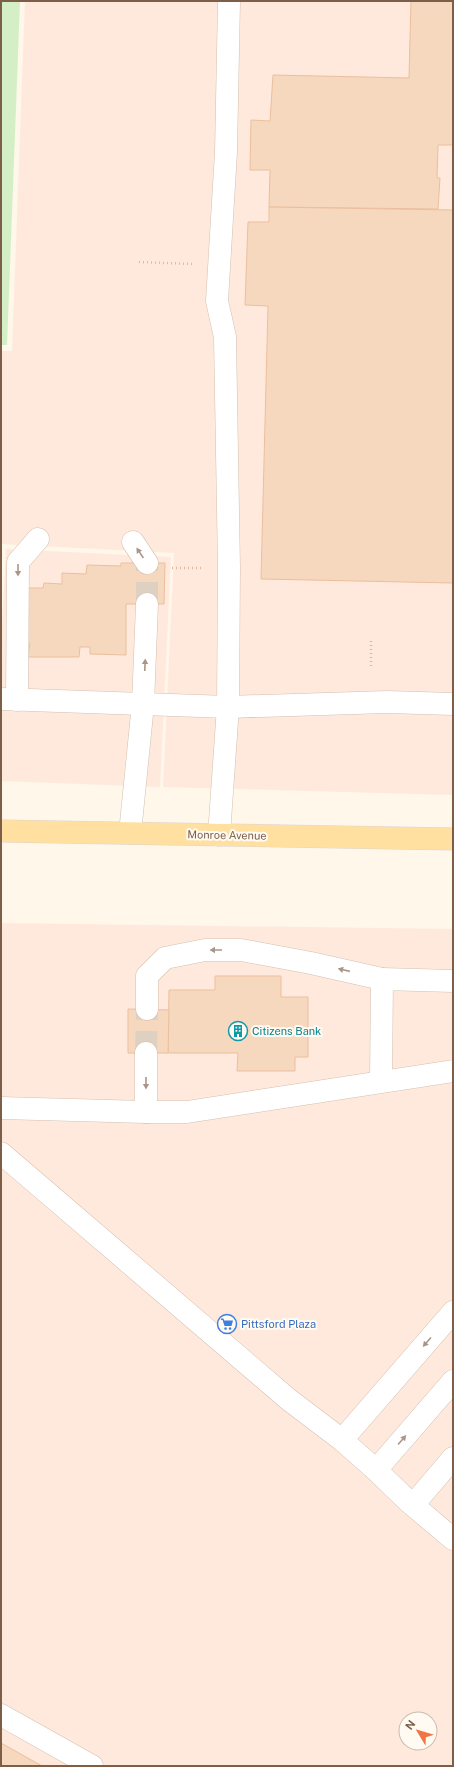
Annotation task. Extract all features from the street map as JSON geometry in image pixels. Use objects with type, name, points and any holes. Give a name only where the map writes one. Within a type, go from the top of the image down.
[{"type":"main road","name":"Monroe Avenue","points":[[1,831],[453,839]]},
{"type":"lane","points":[[219,835],[228,707],[229,568],[225,337],[217,301],[226,152],[229,1]]},
{"type":"lane","points":[[38,539],[18,562],[9,700],[228,707],[387,702],[453,704]]},
{"type":"lane","points":[[133,542],[147,563]]},
{"type":"lane","points":[[130,833],[143,704],[147,604]]},
{"type":"lane","points":[[147,1010],[147,976],[165,958],[204,950],[241,950],[311,963],[382,979],[453,981]]},
{"type":"lane","points":[[381,1081],[382,979]]},
{"type":"lane","points":[[146,1053],[146,1112]]},
{"type":"lane","points":[[1,1108],[188,1112],[346,1089],[381,1081],[453,1071]]},
{"type":"lane","points":[[1,1153],[288,1399],[342,1440],[413,1505],[453,1539]]},
{"type":"lane","points":[[342,1440],[453,1312]]},
{"type":"lane","points":[[376,1470],[453,1381]]},
{"type":"lane","points":[[413,1505],[453,1458]]},
{"type":"lane","points":[[1,1714],[92,1766]]},
{"type":"path","points":[[139,262],[194,264]]},
{"type":"path","points":[[371,640],[371,666]]},
{"type":"shaded area","points":[[25,1],[453,1],[453,795],[163,787],[174,553],[1,544],[1,351],[12,351]]},
{"type":"shaded area","points":[[6,549],[171,557],[160,787],[1,781],[1,641]]},
{"type":"shaded area","name":"Pittsford Plaza","points":[[1,923],[453,929],[453,1766],[1,1766]]},
{"type":"green space","points":[[1,1],[20,1],[7,345],[1,345]]},
{"type":"building","points":[[411,1],[453,1],[453,145],[438,145],[437,178],[440,178],[438,209],[269,207],[270,170],[250,170],[251,120],[270,121],[273,75],[409,78]]},
{"type":"building","points":[[269,207],[453,210],[453,583],[261,579],[268,306],[245,305],[248,222],[269,222]]},
{"type":"building","points":[[121,563],[165,563],[164,604],[126,604],[126,655],[90,654],[90,647],[80,647],[79,657],[28,657],[30,643],[26,642],[28,588],[43,588],[44,583],[62,584],[62,573],[86,574],[87,565],[121,566]]},
{"type":"building","name":"Citizens Bank","points":[[215,976],[281,976],[281,997],[308,997],[308,1057],[295,1057],[295,1071],[237,1071],[238,1053],[168,1053],[169,990],[215,990]]},
{"type":"building","points":[[128,1009],[169,1010],[168,1053],[128,1053]]},
{"type":"building","points":[[1,1743],[42,1766],[1,1766]]},
{"type":"tunnel","points":[[147,563],[147,604]]},
{"type":"tunnel","points":[[146,1053],[147,1009]]},
{"type":"place","name":"Citizens Bank","points":[[238,1031]]},
{"type":"place","name":"Pittsford Plaza","points":[[227,1324]]}]
